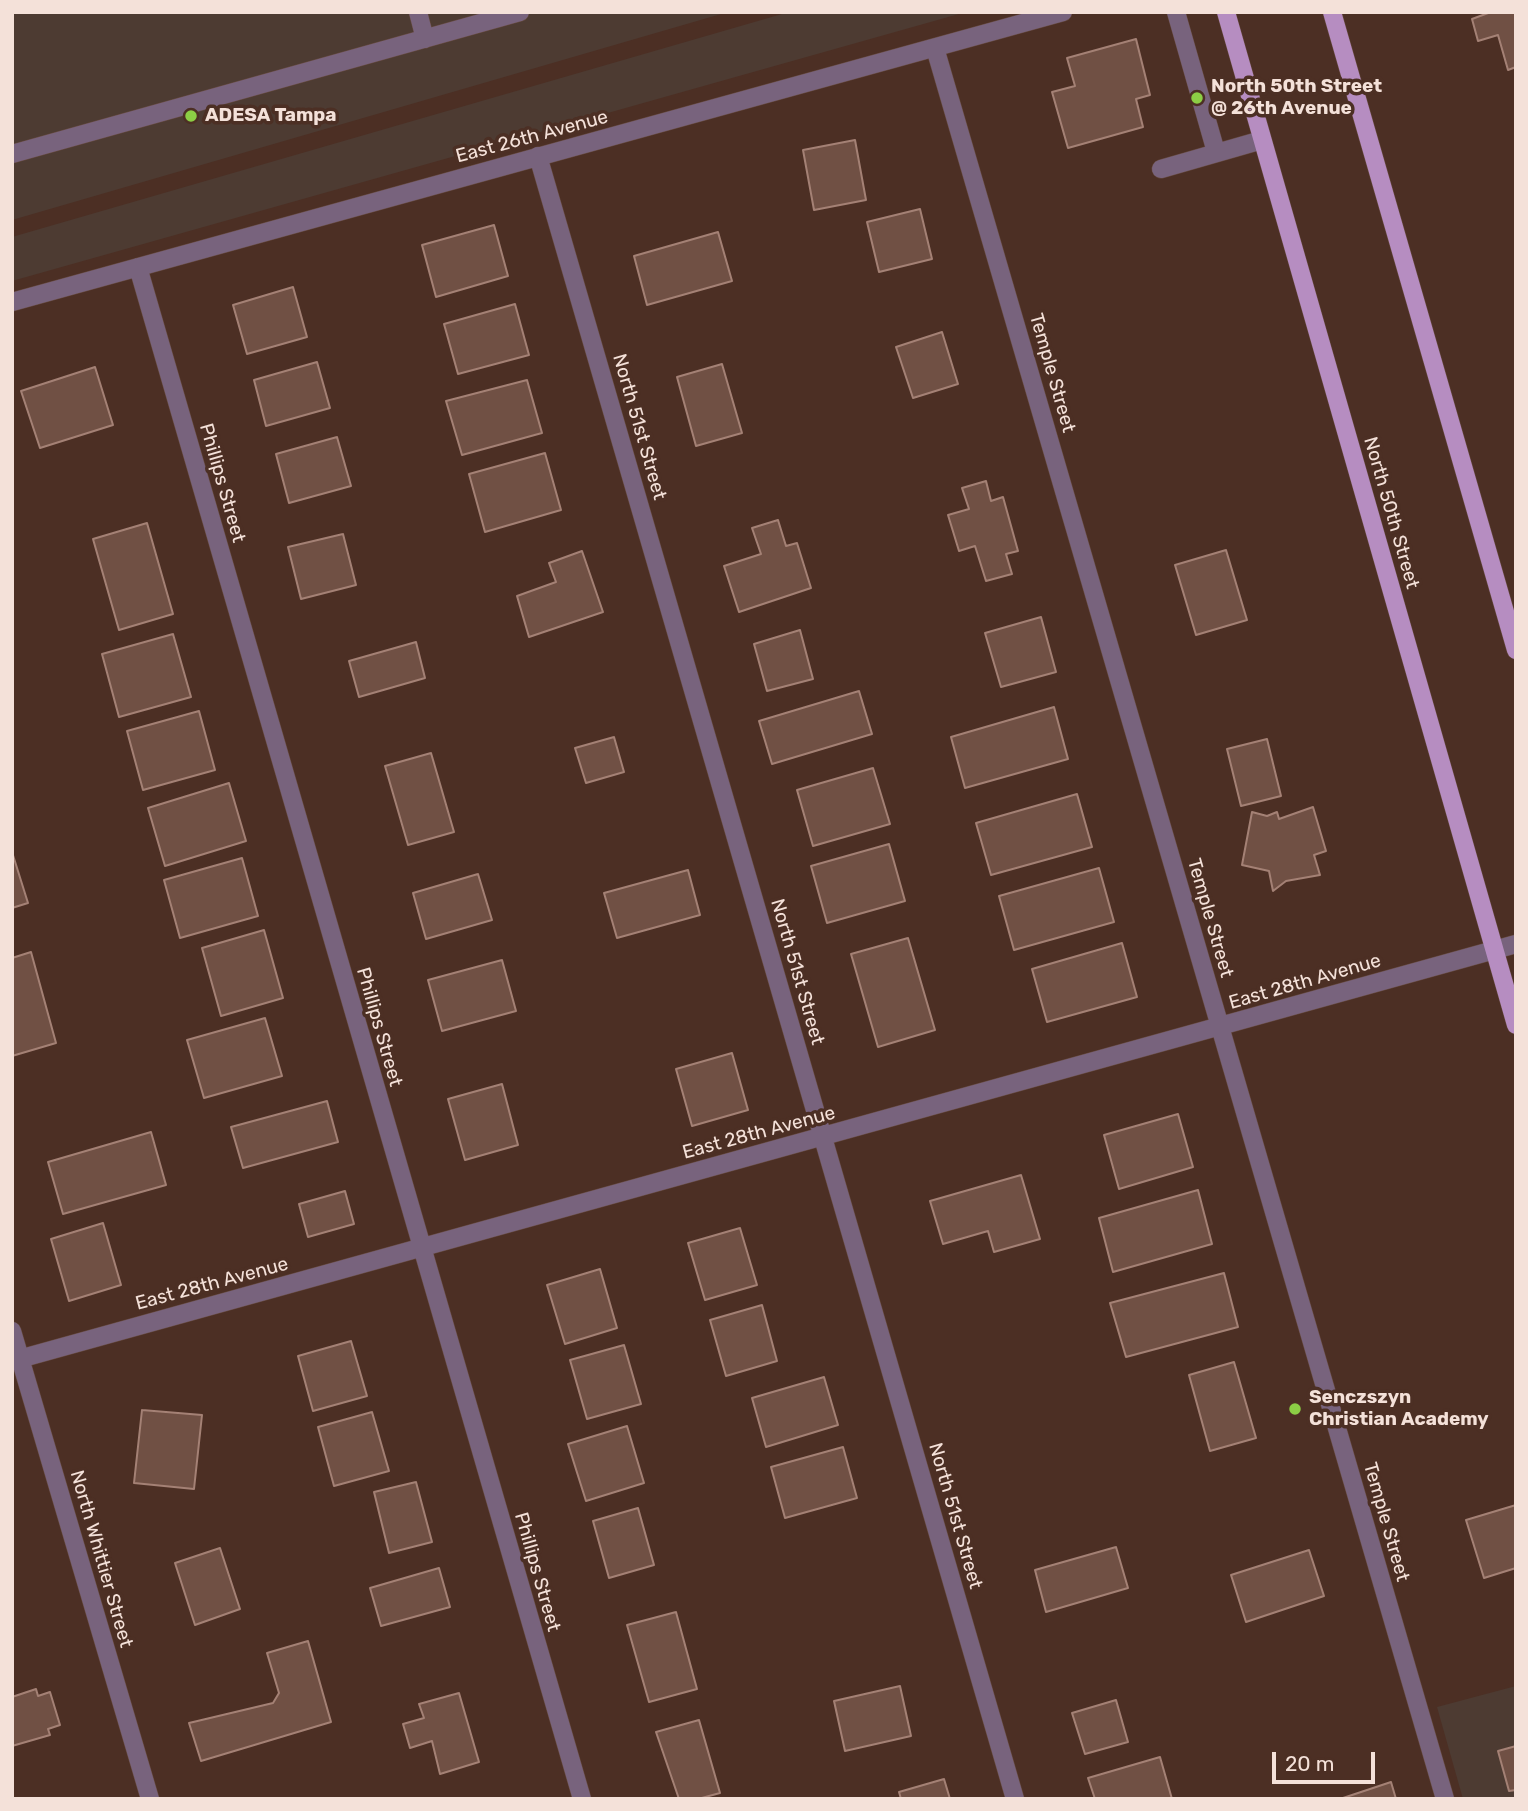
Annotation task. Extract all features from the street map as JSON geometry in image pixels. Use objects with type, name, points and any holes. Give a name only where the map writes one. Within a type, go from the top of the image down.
[{"type":"main road","name":"North 50th Street","points":[[1226,12],[1516,1025]]},
{"type":"main road","points":[[1332,12],[1516,650]]},
{"type":"street","points":[[418,12],[425,38]]},
{"type":"street","points":[[12,154],[520,12]]},
{"type":"street","name":"East 26th Avenue","points":[[12,302],[1063,12]]},
{"type":"street","points":[[1176,12],[1216,152]]},
{"type":"street","name":"Temple Street","points":[[936,48],[1445,1799]]},
{"type":"street","points":[[1160,169],[1262,139]]},
{"type":"street","name":"North 51st Street","points":[[538,156],[1015,1799]]},
{"type":"street","name":"Phillips Street","points":[[138,267],[582,1799]]},
{"type":"street","name":"East 28th Avenue","points":[[16,1360],[1516,944]]},
{"type":"street","name":"North Whittier Street","points":[[12,1331],[16,1360],[150,1799]]},
{"type":"shaded area","name":"ADESA Tampa","points":[[12,12],[728,12],[12,220]]},
{"type":"shaded area","points":[[789,12],[966,12],[12,281],[12,237]]},
{"type":"shaded area","points":[[1516,1686],[1516,1799],[1463,1799],[1437,1707]]},
{"type":"building","points":[[1491,12],[1516,12],[1516,67],[1508,70],[1498,35],[1478,41],[1472,19]]},
{"type":"building","points":[[1136,39],[1150,95],[1136,99],[1143,127],[1068,148],[1052,92],[1075,86],[1067,58]]},
{"type":"building","points":[[855,140],[866,200],[814,210],[803,150]]},
{"type":"building","points":[[920,209],[932,259],[879,272],[867,222]]},
{"type":"building","points":[[494,225],[508,276],[436,297],[422,245]]},
{"type":"building","points":[[718,232],[732,281],[647,305],[634,256]]},
{"type":"building","points":[[293,287],[307,337],[247,354],[233,305]]},
{"type":"building","points":[[515,304],[529,355],[458,374],[444,324]]},
{"type":"building","points":[[942,332],[958,384],[913,398],[896,347]]},
{"type":"building","points":[[317,362],[330,408],[266,426],[254,380]]},
{"type":"building","points":[[722,364],[742,433],[696,446],[677,377]]},
{"type":"building","points":[[95,367],[113,425],[40,448],[21,391]]},
{"type":"building","points":[[527,380],[542,433],[462,455],[446,401]]},
{"type":"building","points":[[337,437],[351,486],[289,503],[276,454]]},
{"type":"building","points":[[545,453],[561,510],[485,532],[469,474]]},
{"type":"building","points":[[986,481],[991,501],[1003,497],[1018,551],[1006,554],[1012,574],[986,581],[975,546],[959,551],[948,515],[969,509],[962,488]]},
{"type":"building","points":[[778,520],[786,546],[797,543],[811,588],[739,612],[724,566],[761,554],[752,528]]},
{"type":"building","points":[[147,523],[173,614],[119,630],[93,539]]},
{"type":"building","points":[[343,534],[356,585],[301,599],[288,547]]},
{"type":"building","points":[[1226,550],[1247,620],[1196,635],[1175,565]]},
{"type":"building","points":[[582,551],[603,612],[529,637],[517,596],[556,582],[549,563]]},
{"type":"building","points":[[1041,617],[1056,672],[1001,687],[985,633]]},
{"type":"building","points":[[800,630],[813,679],[767,691],[754,644]]},
{"type":"building","points":[[173,634],[191,697],[119,717],[102,654]]},
{"type":"building","points":[[416,642],[425,678],[359,697],[349,661]]},
{"type":"building","points":[[859,691],[872,734],[772,764],[759,721]]},
{"type":"building","points":[[1054,707],[1068,759],[965,788],[951,737]]},
{"type":"building","points":[[199,711],[215,770],[143,790],[127,731]]},
{"type":"building","points":[[614,737],[624,772],[586,783],[575,748]]},
{"type":"building","points":[[1267,739],[1281,796],[1241,806],[1227,749]]},
{"type":"building","points":[[431,753],[454,832],[408,845],[385,766]]},
{"type":"building","points":[[873,768],[890,824],[813,846],[797,790]]},
{"type":"building","points":[[229,783],[246,841],[165,866],[148,808]]},
{"type":"building","points":[[1077,794],[1092,847],[991,875],[976,823]]},
{"type":"building","points":[[1313,807],[1326,851],[1314,855],[1320,875],[1286,881],[1273,891],[1269,871],[1242,865],[1252,812],[1267,816],[1277,812],[1279,819]]},
{"type":"building","points":[[889,844],[905,901],[827,923],[811,866]]},
{"type":"building","points":[[12,852],[28,903],[12,908]]},
{"type":"building","points":[[242,858],[258,916],[180,938],[164,880]]},
{"type":"building","points":[[1099,868],[1114,922],[1014,950],[999,896]]},
{"type":"building","points":[[688,870],[700,915],[617,938],[604,893]]},
{"type":"building","points":[[478,874],[492,920],[426,939],[413,893]]},
{"type":"building","points":[[264,930],[283,998],[221,1016],[202,948]]},
{"type":"building","points":[[908,938],[935,1030],[878,1047],[851,954]]},
{"type":"building","points":[[1122,943],[1137,997],[1047,1022],[1032,969]]},
{"type":"building","points":[[31,952],[56,1043],[12,1056],[12,958]]},
{"type":"building","points":[[502,960],[516,1011],[442,1031],[428,980]]},
{"type":"building","points":[[265,1018],[282,1076],[204,1098],[187,1040]]},
{"type":"building","points":[[732,1053],[748,1110],[692,1126],[676,1069]]},
{"type":"building","points":[[502,1084],[518,1145],[465,1160],[448,1099]]},
{"type":"building","points":[[327,1101],[338,1142],[243,1168],[231,1127]]},
{"type":"building","points":[[1178,1114],[1193,1167],[1119,1189],[1104,1135]]},
{"type":"building","points":[[151,1132],[166,1185],[63,1214],[48,1162]]},
{"type":"building","points":[[1021,1175],[1040,1239],[994,1252],[988,1231],[943,1244],[930,1201]]},
{"type":"building","points":[[1198,1190],[1212,1244],[1113,1272],[1099,1218]]},
{"type":"building","points":[[345,1191],[354,1224],[308,1237],[299,1204]]},
{"type":"building","points":[[103,1223],[121,1285],[69,1301],[51,1239]]},
{"type":"building","points":[[740,1228],[757,1285],[705,1300],[688,1243]]},
{"type":"building","points":[[600,1269],[617,1328],[565,1344],[547,1285]]},
{"type":"building","points":[[1224,1273],[1238,1327],[1126,1357],[1110,1303]]},
{"type":"building","points":[[762,1305],[777,1361],[726,1376],[710,1320]]},
{"type":"building","points":[[351,1341],[367,1396],[313,1411],[298,1356]]},
{"type":"building","points":[[624,1345],[641,1404],[587,1419],[570,1360]]},
{"type":"building","points":[[1234,1362],[1256,1438],[1210,1451],[1189,1375]]},
{"type":"building","points":[[824,1377],[838,1425],[766,1447],[752,1398]]},
{"type":"building","points":[[142,1410],[202,1415],[194,1489],[134,1483]]},
{"type":"building","points":[[372,1412],[389,1471],[334,1486],[318,1427]]},
{"type":"building","points":[[627,1426],[644,1483],[586,1501],[568,1444]]},
{"type":"building","points":[[843,1447],[857,1498],[785,1518],[771,1467]]},
{"type":"building","points":[[416,1482],[432,1542],[389,1553],[374,1492]]},
{"type":"building","points":[[1516,1505],[1516,1568],[1484,1578],[1466,1520]]},
{"type":"building","points":[[638,1508],[654,1565],[609,1578],[593,1521]]},
{"type":"building","points":[[1116,1547],[1128,1588],[1046,1612],[1035,1570]]},
{"type":"building","points":[[220,1548],[240,1609],[195,1625],[175,1563]]},
{"type":"building","points":[[1309,1550],[1324,1596],[1246,1622],[1231,1575]]},
{"type":"building","points":[[439,1568],[450,1607],[381,1626],[370,1588]]},
{"type":"building","points":[[676,1612],[697,1689],[649,1702],[627,1625]]},
{"type":"building","points":[[308,1641],[331,1722],[201,1761],[189,1723],[273,1703],[279,1693],[267,1653]]},
{"type":"building","points":[[900,1686],[911,1736],[845,1751],[834,1701]]},
{"type":"building","points":[[36,1689],[38,1696],[50,1692],[60,1725],[48,1729],[50,1735],[12,1746],[12,1697]]},
{"type":"building","points":[[459,1693],[479,1762],[440,1774],[432,1741],[410,1748],[403,1724],[424,1718],[419,1704]]},
{"type":"building","points":[[1116,1700],[1128,1742],[1085,1754],[1072,1713]]},
{"type":"building","points":[[699,1720],[720,1793],[698,1799],[679,1799],[656,1732]]},
{"type":"building","points":[[1516,1746],[1516,1790],[1509,1791],[1498,1751]]},
{"type":"building","points":[[1160,1757],[1172,1799],[1095,1799],[1088,1778]]},
{"type":"building","points":[[944,1779],[950,1799],[901,1799],[899,1792]]},
{"type":"building","points":[[1391,1782],[1396,1799],[1340,1799]]},
{"type":"place","name":"North 50th Street @ 26th Avenue","points":[[1197,98]]},
{"type":"place","name":"ADESA Tampa","points":[[191,116]]},
{"type":"place","name":"Senczszyn Christian Academy","points":[[1295,1409]]}]
